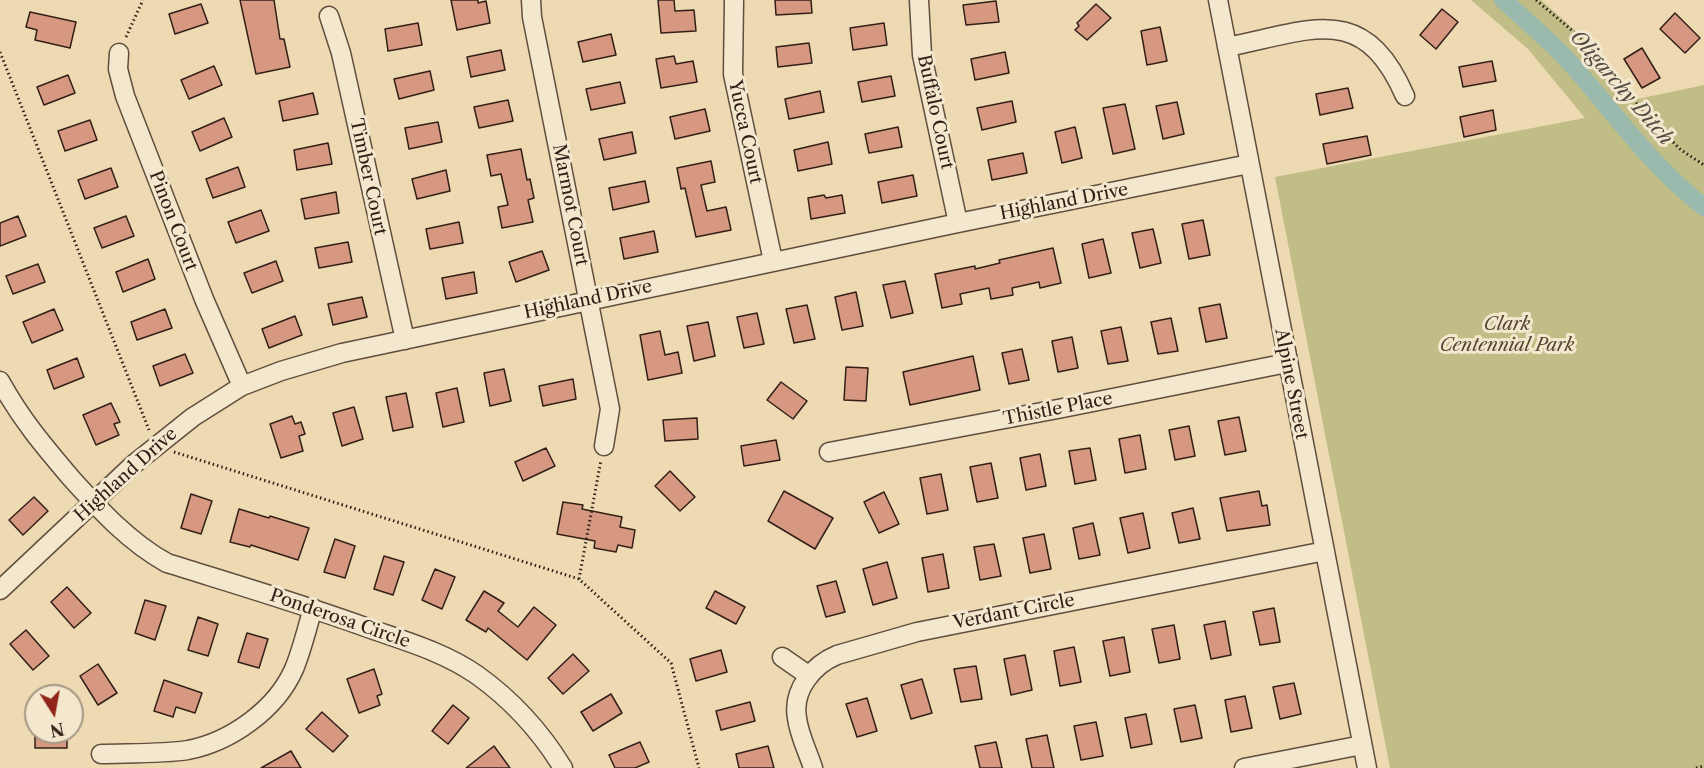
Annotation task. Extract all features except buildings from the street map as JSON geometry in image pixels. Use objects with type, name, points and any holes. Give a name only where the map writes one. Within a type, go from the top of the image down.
[{"type":"street","name":"Marmot Court","points":[[531,0],[532,17],[610,409],[604,446]]},
{"type":"street","name":"Yucca Court","points":[[734,0],[733,74],[773,261]]},
{"type":"street","name":"Buffalo Court","points":[[919,0],[922,55],[958,223]]},
{"type":"street","name":"Alpine Street","points":[[1218,0],[1367,768]]},
{"type":"street","name":"Timber Court","points":[[329,16],[341,53],[405,340]]},
{"type":"street","points":[[1227,47],[1320,28],[1340,30],[1360,36],[1376,48],[1395,72],[1405,96]]},
{"type":"street","name":"Pinon Court","points":[[119,52],[118,69],[125,96],[204,300],[242,386]]},
{"type":"street","name":"Highland Drive","points":[[0,590],[156,446],[194,417],[242,386],[281,371],[342,353],[589,300],[1249,164]]},
{"type":"street","name":"Thistle Place","points":[[829,452],[1287,363]]},
{"type":"street","name":"Ponderosa Circle","points":[[0,381],[31,432],[94,504],[146,551],[167,564],[313,608],[431,650],[476,674],[515,706],[541,735],[563,768]]},
{"type":"street","name":"Verdant Circle","points":[[808,675],[826,659],[917,632],[1325,551]]},
{"type":"street","points":[[101,754],[188,750],[220,740],[249,722],[274,699],[293,671],[313,608]]},
{"type":"street","points":[[782,657],[808,675],[798,694],[796,717],[813,768]]},
{"type":"street","points":[[1244,768],[1362,745]]},
{"type":"path","points":[[119,52],[143,0]]},
{"type":"path","points":[[1536,0],[1581,38],[1648,117],[1682,150],[1704,165]]},
{"type":"path","points":[[0,52],[156,446],[579,579],[671,663],[699,768]]},
{"type":"path","points":[[579,579],[604,446]]},
{"type":"path","points":[[1696,768],[1704,766]]},
{"type":"green space","name":"Clark Centennial Park","points":[[1471,0],[1541,0],[1587,41],[1638,99],[1704,85],[1704,768],[1390,768],[1275,177],[1585,118],[1528,49]]},
{"type":"waterway","name":"Oligarchy Ditch","points":[[1503,0],[1565,57],[1651,158],[1704,207]]}]
